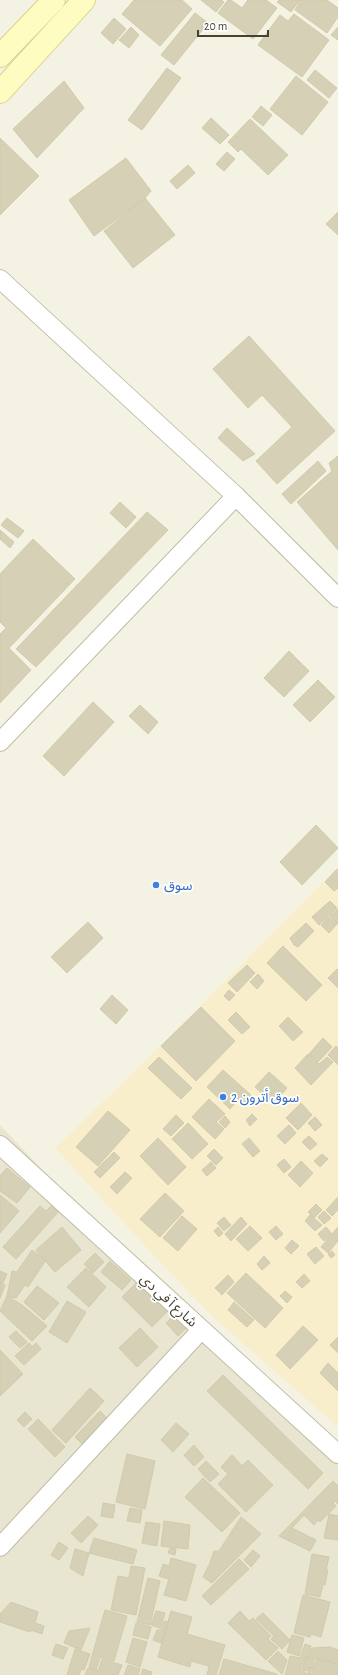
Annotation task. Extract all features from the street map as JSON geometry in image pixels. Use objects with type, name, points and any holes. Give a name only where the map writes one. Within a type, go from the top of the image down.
[{"type":"main road","points":[[0,56],[54,0]]},
{"type":"main road","points":[[0,92],[84,0]]},
{"type":"street","points":[[0,279],[236,496],[338,598]]},
{"type":"street","points":[[0,742],[236,496]]},
{"type":"street","name":"شارع آ في دي","points":[[0,1145],[338,1454]]},
{"type":"street","points":[[0,1547],[201,1330]]},
{"type":"shaded area","name":"سوق أترون 2","points":[[338,867],[338,1427],[216,1320],[156,1258],[55,1148],[161,1046]]},
{"type":"shaded area","points":[[0,1125],[111,1242],[338,1452],[338,1675],[0,1675]]},
{"type":"building","points":[[134,0],[182,0],[192,9],[160,46],[122,14]]},
{"type":"building","points":[[201,0],[221,0],[224,2],[216,12]]},
{"type":"building","points":[[228,0],[231,0],[242,8],[248,0],[266,0],[277,8],[253,39],[218,13]]},
{"type":"building","points":[[279,0],[300,0],[291,12],[277,2]]},
{"type":"building","points":[[301,0],[327,0],[338,8],[338,17],[327,33],[295,10]]},
{"type":"building","points":[[195,13],[208,23],[174,65],[161,55]]},
{"type":"building","points":[[294,14],[329,40],[302,77],[258,45],[280,15],[288,21]]},
{"type":"building","points":[[114,18],[126,29],[113,44],[101,33]]},
{"type":"building","points":[[131,27],[139,35],[129,48],[119,40]]},
{"type":"building","points":[[338,27],[338,40],[331,35]]},
{"type":"building","points":[[167,68],[181,78],[142,130],[128,120]]},
{"type":"building","points":[[315,70],[337,88],[329,98],[307,80]]},
{"type":"building","points":[[296,76],[328,102],[302,135],[270,109]]},
{"type":"building","points":[[64,81],[84,108],[37,158],[13,129]]},
{"type":"building","points":[[261,106],[272,115],[263,126],[252,117]]},
{"type":"building","points":[[211,118],[229,135],[220,144],[202,128]]},
{"type":"building","points":[[250,119],[288,155],[268,175],[241,149],[238,152],[228,142]]},
{"type":"building","points":[[0,138],[39,176],[0,215]]},
{"type":"building","points":[[227,152],[235,159],[224,171],[216,164]]},
{"type":"building","points":[[126,158],[151,191],[145,198],[94,236],[69,200]]},
{"type":"building","points":[[188,165],[195,173],[177,189],[170,181]]},
{"type":"building","points":[[145,198],[175,235],[133,268],[104,231]]},
{"type":"building","points":[[338,212],[338,235],[326,224]]},
{"type":"building","points":[[249,336],[335,431],[277,484],[256,461],[292,427],[262,395],[248,408],[213,369]]},
{"type":"building","points":[[227,428],[255,454],[243,461],[218,438]]},
{"type":"building","points":[[338,456],[338,550],[297,502],[332,471],[329,463]]},
{"type":"building","points":[[318,461],[326,471],[291,504],[282,494]]},
{"type":"building","points":[[120,502],[136,517],[126,528],[110,513]]},
{"type":"building","points":[[147,512],[168,530],[36,667],[16,649]]},
{"type":"building","points":[[7,518],[24,531],[18,538],[1,525]]},
{"type":"building","points":[[0,530],[14,542],[10,548],[0,539]]},
{"type":"building","points":[[33,539],[75,579],[9,648],[31,670],[0,703],[0,634],[6,628],[0,622],[0,574]]},
{"type":"building","points":[[289,651],[309,671],[284,697],[264,678]]},
{"type":"building","points":[[318,680],[335,697],[310,722],[293,705]]},
{"type":"building","points":[[93,702],[114,722],[64,776],[43,756]]},
{"type":"building","points":[[140,705],[158,722],[148,734],[129,716]]},
{"type":"building","points":[[316,825],[338,848],[302,885],[280,862]]},
{"type":"building","points":[[337,869],[338,888],[334,891],[325,882]]},
{"type":"building","points":[[330,901],[337,908],[319,925],[312,917]]},
{"type":"building","points":[[338,909],[338,924],[330,916]]},
{"type":"building","points":[[329,917],[337,924],[329,933],[321,925]]},
{"type":"building","points":[[88,922],[103,938],[67,973],[51,957]]},
{"type":"building","points":[[306,923],[314,931],[298,947],[294,945],[290,938]]},
{"type":"building","points":[[283,946],[322,985],[306,1001],[267,963]]},
{"type":"building","points":[[247,965],[255,973],[237,992],[228,983]]},
{"type":"building","points":[[337,969],[338,970],[338,988],[328,978]]},
{"type":"building","points":[[258,974],[264,981],[257,989],[250,982]]},
{"type":"building","points":[[229,990],[235,995],[229,1001],[224,996]]},
{"type":"building","points":[[112,995],[128,1010],[116,1024],[100,1009]]},
{"type":"building","points":[[201,1007],[235,1041],[196,1081],[161,1046]]},
{"type":"building","points":[[236,1012],[250,1027],[242,1034],[228,1020]]},
{"type":"building","points":[[288,1017],[303,1032],[293,1041],[279,1026]]},
{"type":"building","points":[[323,1038],[332,1047],[318,1062],[309,1054]]},
{"type":"building","points":[[336,1046],[338,1048],[338,1065],[328,1055]]},
{"type":"building","points":[[308,1054],[319,1064],[327,1057],[333,1062],[311,1085],[295,1068]]},
{"type":"building","points":[[159,1057],[192,1088],[181,1099],[148,1068]]},
{"type":"building","points":[[223,1070],[252,1096],[243,1106],[237,1101],[230,1109],[207,1087]]},
{"type":"building","points":[[269,1072],[287,1088],[273,1104],[255,1087]]},
{"type":"building","points":[[209,1099],[225,1114],[216,1122],[224,1129],[215,1139],[192,1117]]},
{"type":"building","points":[[301,1103],[312,1115],[298,1130],[286,1118]]},
{"type":"building","points":[[108,1111],[130,1130],[98,1166],[76,1147]]},
{"type":"building","points":[[252,1114],[257,1119],[250,1126],[246,1120]]},
{"type":"building","points":[[176,1115],[184,1123],[171,1136],[163,1129]]},
{"type":"building","points":[[225,1116],[230,1122],[225,1128],[219,1122]]},
{"type":"building","points":[[315,1117],[322,1125],[315,1131],[308,1123]]},
{"type":"building","points":[[188,1123],[208,1144],[192,1159],[172,1139]]},
{"type":"building","points":[[289,1125],[296,1133],[285,1144],[277,1136]]},
{"type":"building","points":[[309,1136],[317,1144],[310,1150],[302,1142]]},
{"type":"building","points":[[158,1138],[186,1167],[168,1185],[140,1156]]},
{"type":"building","points":[[249,1138],[260,1151],[253,1157],[242,1144]]},
{"type":"building","points":[[214,1149],[223,1158],[216,1165],[207,1156]]},
{"type":"building","points":[[114,1152],[120,1158],[100,1178],[94,1172]]},
{"type":"building","points":[[322,1154],[328,1159],[320,1167],[314,1161]]},
{"type":"building","points":[[284,1159],[291,1167],[284,1173],[277,1165]]},
{"type":"building","points":[[301,1161],[313,1173],[300,1187],[288,1175]]},
{"type":"building","points":[[211,1162],[216,1168],[207,1176],[202,1170]]},
{"type":"building","points":[[7,1168],[30,1187],[17,1203],[0,1191],[0,1176]]},
{"type":"building","points":[[125,1172],[132,1178],[117,1194],[110,1187]]},
{"type":"building","points":[[165,1193],[184,1211],[160,1237],[140,1219]]},
{"type":"building","points":[[0,1195],[19,1211],[0,1233]]},
{"type":"building","points":[[338,1197],[338,1210],[332,1216],[326,1210]]},
{"type":"building","points":[[316,1204],[322,1210],[314,1218],[308,1212]]},
{"type":"building","points":[[52,1205],[59,1211],[16,1259],[3,1247],[40,1206],[46,1211]]},
{"type":"building","points":[[324,1211],[331,1218],[324,1224],[318,1217]]},
{"type":"building","points":[[310,1215],[322,1225],[315,1231],[305,1221]]},
{"type":"building","points":[[182,1216],[197,1229],[178,1251],[163,1238]]},
{"type":"building","points":[[224,1217],[231,1225],[224,1231],[217,1223]]},
{"type":"building","points":[[241,1217],[247,1224],[231,1241],[225,1234]]},
{"type":"building","points":[[250,1226],[262,1238],[248,1251],[236,1239]]},
{"type":"building","points":[[276,1226],[283,1234],[276,1240],[269,1232]]},
{"type":"building","points":[[62,1227],[81,1250],[55,1272],[36,1250]]},
{"type":"building","points":[[218,1227],[223,1233],[219,1237],[214,1231]]},
{"type":"building","points":[[326,1227],[332,1234],[324,1241],[318,1234]]},
{"type":"building","points":[[338,1227],[338,1241],[328,1253],[321,1247]]},
{"type":"building","points":[[292,1240],[299,1246],[291,1254],[285,1248]]},
{"type":"building","points":[[316,1247],[324,1256],[315,1264],[307,1254]]},
{"type":"building","points":[[32,1250],[46,1260],[28,1287],[25,1285],[16,1298],[7,1296],[12,1271],[17,1272]]},
{"type":"building","points":[[332,1251],[335,1255],[331,1258],[328,1254]]},
{"type":"building","points":[[95,1253],[104,1262],[93,1273],[84,1264]]},
{"type":"building","points":[[264,1256],[270,1263],[262,1270],[257,1264]]},
{"type":"building","points":[[110,1261],[131,1280],[122,1290],[101,1272]]},
{"type":"building","points":[[86,1268],[106,1287],[89,1307],[67,1287]]},
{"type":"building","points":[[0,1271],[7,1274],[3,1283],[0,1282]]},
{"type":"building","points":[[246,1273],[283,1308],[265,1328],[227,1293]]},
{"type":"building","points":[[304,1274],[310,1281],[302,1288],[296,1282]]},
{"type":"building","points":[[228,1275],[234,1282],[222,1295],[215,1288]]},
{"type":"building","points":[[141,1278],[171,1308],[152,1327],[122,1297]]},
{"type":"building","points":[[0,1283],[5,1285],[0,1298]]},
{"type":"building","points":[[37,1286],[59,1303],[44,1320],[24,1302]]},
{"type":"building","points":[[285,1291],[292,1297],[287,1303],[280,1296]]},
{"type":"building","points":[[7,1296],[22,1305],[47,1326],[32,1341],[0,1311]]},
{"type":"building","points":[[67,1301],[86,1312],[67,1343],[49,1332]]},
{"type":"building","points":[[234,1302],[254,1320],[247,1327],[228,1310]]},
{"type":"building","points":[[178,1311],[191,1324],[178,1336],[166,1323]]},
{"type":"building","points":[[303,1326],[318,1340],[290,1369],[276,1355]]},
{"type":"building","points":[[140,1328],[158,1347],[137,1367],[119,1348]]},
{"type":"building","points":[[16,1331],[27,1342],[20,1348],[9,1337]]},
{"type":"building","points":[[338,1337],[338,1353],[330,1345]]},
{"type":"building","points":[[29,1343],[32,1347],[36,1343],[41,1349],[24,1365],[15,1356]]},
{"type":"building","points":[[0,1350],[23,1374],[0,1396]]},
{"type":"building","points":[[328,1363],[338,1373],[338,1391],[320,1373]]},
{"type":"building","points":[[223,1375],[323,1473],[308,1489],[207,1391]]},
{"type":"building","points":[[90,1388],[104,1401],[66,1443],[52,1430]]},
{"type":"building","points":[[100,1411],[107,1418],[82,1444],[75,1437]]},
{"type":"building","points":[[25,1412],[32,1419],[24,1427],[17,1420]]},
{"type":"building","points":[[38,1419],[65,1447],[55,1457],[28,1429]]},
{"type":"building","points":[[176,1423],[189,1434],[173,1452],[161,1440]]},
{"type":"building","points":[[194,1445],[204,1457],[194,1466],[184,1455]]},
{"type":"building","points":[[127,1454],[155,1461],[145,1509],[116,1502]]},
{"type":"building","points":[[232,1455],[242,1466],[248,1460],[273,1485],[246,1512],[218,1484],[228,1474],[221,1467]]},
{"type":"building","points":[[206,1461],[219,1474],[210,1482],[198,1469]]},
{"type":"building","points":[[203,1478],[240,1513],[222,1532],[185,1497]]},
{"type":"building","points":[[333,1481],[338,1486],[338,1504],[335,1501],[333,1503],[336,1506],[320,1522],[318,1520],[314,1525],[304,1515],[292,1528],[316,1540],[310,1551],[279,1536]]},
{"type":"building","points":[[103,1503],[115,1505],[113,1518],[101,1516]]},
{"type":"building","points":[[130,1508],[142,1510],[140,1523],[127,1521]]},
{"type":"building","points":[[329,1514],[338,1516],[338,1540],[324,1538]]},
{"type":"building","points":[[88,1516],[98,1525],[81,1543],[71,1533]]},
{"type":"building","points":[[241,1517],[261,1534],[212,1583],[203,1577],[214,1551],[219,1551]]},
{"type":"building","points":[[164,1521],[190,1525],[188,1549],[161,1546]]},
{"type":"building","points":[[146,1522],[160,1524],[157,1546],[142,1543]]},
{"type":"building","points":[[94,1538],[137,1550],[133,1564],[89,1553]]},
{"type":"building","points":[[59,1542],[68,1548],[59,1560],[51,1555]]},
{"type":"building","points":[[170,1548],[176,1549],[175,1555],[168,1553]]},
{"type":"building","points":[[75,1549],[89,1553],[83,1576],[70,1568]]},
{"type":"building","points":[[253,1550],[260,1556],[251,1567],[244,1560]]},
{"type":"building","points":[[312,1554],[329,1557],[325,1585],[323,1584],[320,1597],[305,1594]]},
{"type":"building","points":[[171,1558],[196,1565],[186,1601],[164,1595],[169,1579],[159,1576],[163,1564],[169,1566]]},
{"type":"building","points":[[239,1559],[249,1569],[211,1605],[202,1596]]},
{"type":"building","points":[[131,1566],[145,1568],[136,1615],[111,1610],[118,1576],[129,1578]]},
{"type":"building","points":[[148,1578],[160,1581],[150,1625],[137,1622]]},
{"type":"building","points":[[303,1595],[330,1602],[321,1637],[311,1634],[310,1637],[294,1633]]},
{"type":"building","points":[[11,1602],[38,1612],[35,1623],[44,1626],[42,1634],[31,1630],[30,1632],[0,1622],[0,1614]]},
{"type":"building","points":[[105,1610],[127,1616],[114,1661],[100,1657],[96,1670],[89,1667]]},
{"type":"building","points":[[156,1611],[165,1613],[160,1628],[151,1625]]},
{"type":"building","points":[[171,1611],[192,1617],[187,1634],[225,1645],[216,1675],[207,1675],[209,1666],[191,1661],[190,1667],[158,1657]]},
{"type":"building","points":[[240,1611],[249,1621],[253,1618],[271,1636],[268,1639],[278,1648],[266,1660],[228,1623]]},
{"type":"building","points":[[263,1613],[290,1640],[282,1649],[271,1639],[274,1636],[256,1619]]},
{"type":"building","points":[[164,1621],[168,1622],[161,1643],[153,1640],[157,1630],[161,1630]]},
{"type":"building","points":[[136,1623],[151,1627],[148,1639],[133,1635]]},
{"type":"building","points":[[90,1628],[81,1650],[64,1643],[69,1631]]},
{"type":"building","points":[[292,1635],[304,1638],[299,1656],[287,1652]]},
{"type":"building","points":[[133,1638],[147,1642],[140,1667],[126,1662]]},
{"type":"building","points":[[56,1644],[68,1648],[63,1659],[52,1655]]},
{"type":"building","points":[[305,1644],[311,1646],[307,1659],[304,1658],[300,1671],[305,1672],[304,1675],[285,1675],[290,1656],[300,1658]]},
{"type":"building","points":[[330,1647],[338,1650],[338,1664],[315,1658],[313,1668],[308,1667],[307,1671],[302,1670],[305,1659],[308,1659],[312,1648]]},
{"type":"building","points":[[75,1649],[90,1654],[84,1670],[81,1669],[79,1675],[67,1675]]},
{"type":"building","points":[[278,1651],[287,1660],[282,1674],[268,1661]]},
{"type":"building","points":[[102,1659],[122,1665],[118,1675],[85,1675],[88,1668],[98,1671]]},
{"type":"building","points":[[224,1659],[277,1674],[277,1675],[219,1675]]},
{"type":"building","points":[[317,1659],[338,1664],[338,1675],[305,1675],[306,1673],[308,1674],[309,1668],[314,1669]]},
{"type":"building","points":[[128,1665],[140,1669],[138,1675],[124,1675]]},
{"type":"building","points":[[143,1669],[152,1672],[151,1675],[141,1675]]},
{"type":"place","name":"سوق","points":[[156,885]]},
{"type":"place","name":"سوق أترون 2","points":[[223,1097]]}]
